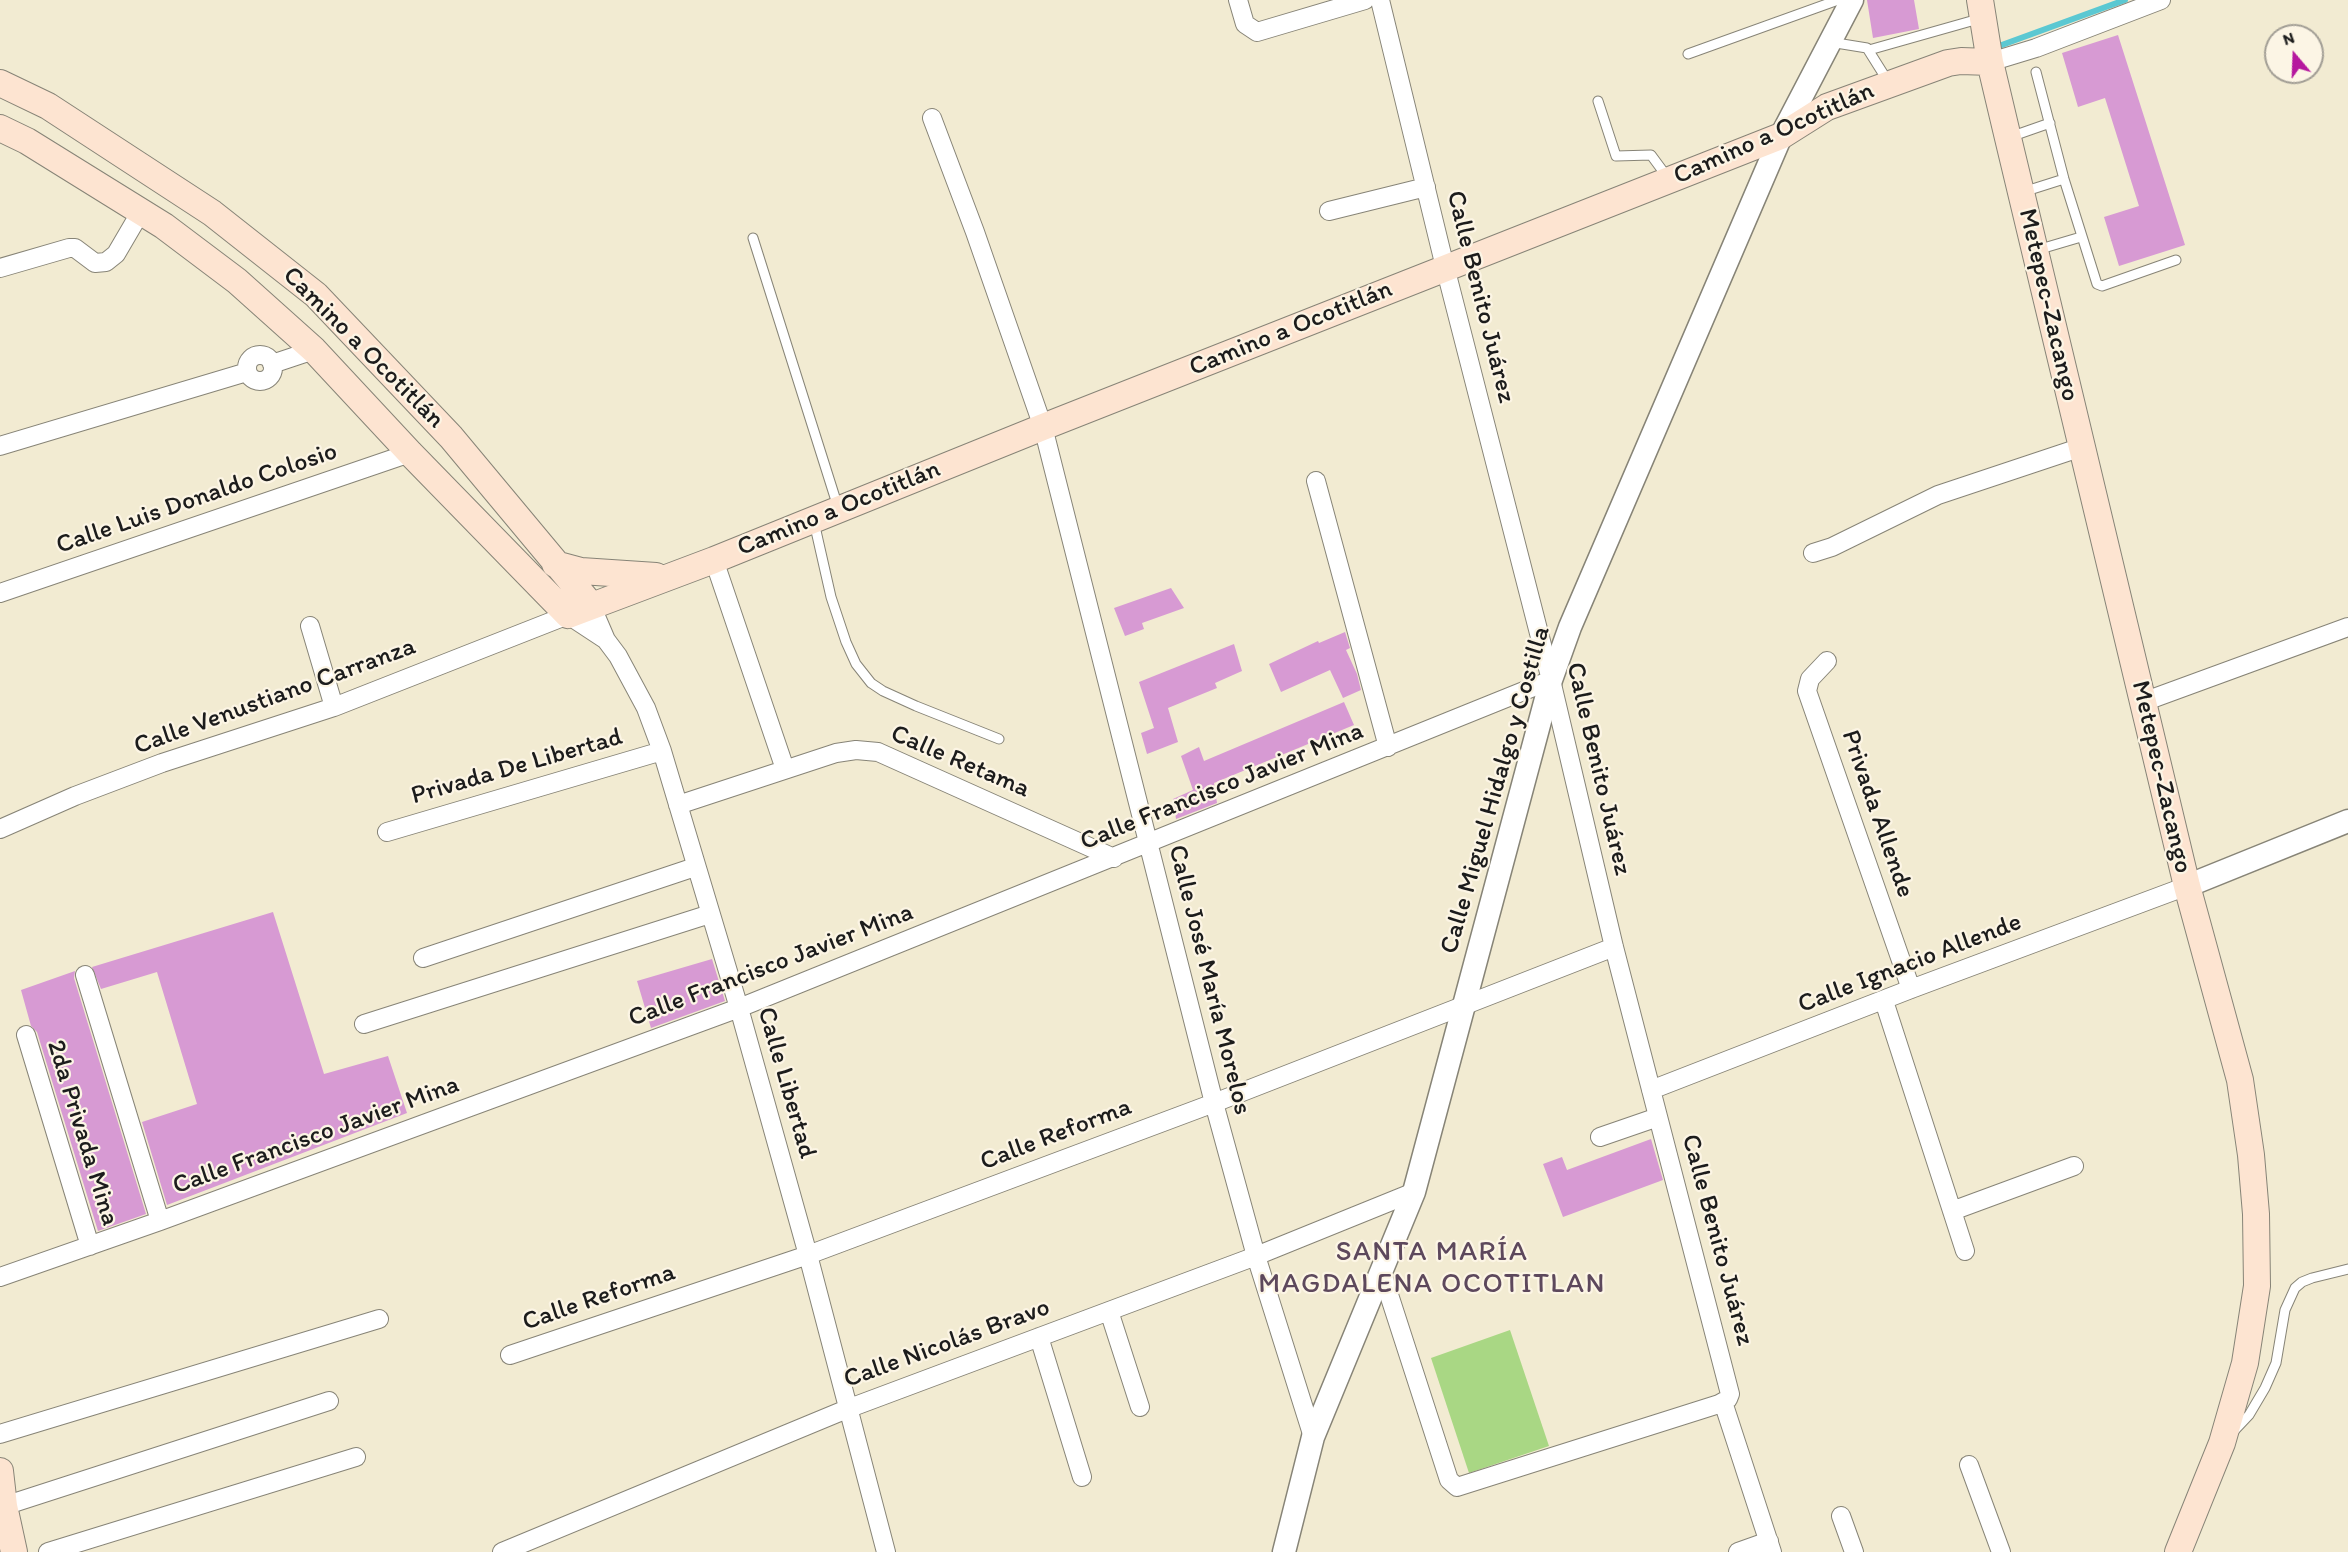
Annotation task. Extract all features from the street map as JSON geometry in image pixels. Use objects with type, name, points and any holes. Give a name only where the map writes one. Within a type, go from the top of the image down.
[{"type":"main road","name":"Metepec-Zacango","points":[[1981,9],[1990,62],[2187,886],[2240,1080],[2251,1155],[2256,1214],[2257,1286],[2245,1363],[2222,1443],[2178,1552]]},
{"type":"main road","name":"Camino a Ocotitlán","points":[[0,128],[27,141],[164,226],[237,281],[314,350],[410,453],[568,615],[714,560],[1445,267],[1781,136],[1827,107],[1948,63],[1990,62]]},
{"type":"main road","name":"Camino a Ocotitlán","points":[[0,83],[48,106],[212,213],[316,295],[451,437],[591,605]]},
{"type":"main road","points":[[27,141],[48,106]]},
{"type":"main road","points":[[555,564],[581,571],[671,576]]},
{"type":"main road","points":[[0,1471],[4,1506],[14,1552]]},
{"type":"street","points":[[1238,0],[1245,24],[1257,32],[1365,0]]},
{"type":"street","name":"Calle Benito Juárez","points":[[1380,0],[1445,267],[1551,680],[1614,947],[1729,1387],[1728,1399],[1721,1403]]},
{"type":"street","name":"Calle Miguel Hidalgo y Costilla","points":[[1284,1552],[1313,1437],[1414,1192],[1466,1006],[1551,680],[1570,627],[1781,136],[1852,0]]},
{"type":"street","points":[[1990,62],[2036,48],[2161,0]]},
{"type":"street","name":"Calle José María Morelos","points":[[932,118],[1019,352],[1043,427],[1214,1103],[1256,1256],[1313,1437]]},
{"type":"street","points":[[1329,211],[1426,187]]},
{"type":"street","points":[[0,268],[69,248],[75,248],[95,263],[106,262],[116,254],[140,213]]},
{"type":"street","points":[[0,446],[247,372],[247,364],[252,358],[260,355],[268,357],[272,364],[314,350]]},
{"type":"street","points":[[1813,553],[1832,547],[1938,495],[2082,447]]},
{"type":"street","name":"Calle Luis Donaldo Colosio","points":[[0,593],[410,453]]},
{"type":"street","points":[[1316,481],[1388,747]]},
{"type":"street","points":[[714,560],[785,769]]},
{"type":"street","name":"Calle Libertad","points":[[591,605],[606,640],[618,656],[637,691],[662,751],[739,1008],[808,1255],[886,1552]]},
{"type":"street","name":"Calle Libertad","points":[[568,615],[606,640]]},
{"type":"street","name":"Calle Venustiano Carranza","points":[[0,829],[75,796],[162,763],[334,707],[568,615]]},
{"type":"street","points":[[310,626],[334,707]]},
{"type":"street","points":[[2143,702],[2348,627]]},
{"type":"street","name":"Privada Allende","points":[[1827,661],[1810,679],[1807,691],[1911,989]]},
{"type":"street","name":"Calle Francisco Javier Mina","points":[[0,1277],[160,1221],[739,1008],[1551,680]]},
{"type":"street","name":"Calle Retama","points":[[678,805],[837,753],[856,750],[878,752],[1114,858]]},
{"type":"street","name":"Privada De Libertad","points":[[387,832],[662,751]]},
{"type":"street","points":[[2187,886],[2348,821]]},
{"type":"street","points":[[423,958],[695,867]]},
{"type":"street","name":"Calle Ignacio Allende","points":[[1651,1090],[1911,989],[2187,886]]},
{"type":"street","points":[[364,1024],[710,914]]},
{"type":"street","name":"Calle Reforma","points":[[510,1355],[808,1255],[1214,1103],[1614,947]]},
{"type":"street","points":[[85,975],[160,1221]]},
{"type":"street","points":[[1884,1000],[1965,1251]]},
{"type":"street","name":"2da Privada Mina","points":[[26,1035],[90,1246]]},
{"type":"street","points":[[1600,1137],[1658,1117]]},
{"type":"street","points":[[1952,1211],[2074,1166]]},
{"type":"street","name":"Calle Nicolás Bravo","points":[[502,1552],[847,1408],[1256,1256],[1414,1192]]},
{"type":"street","points":[[1382,1273],[1451,1484],[1461,1486],[1721,1403],[1771,1547],[1738,1552]]},
{"type":"street","points":[[1108,1311],[1140,1407]]},
{"type":"street","points":[[0,1434],[379,1319]]},
{"type":"street","points":[[1039,1337],[1082,1477]]},
{"type":"street","points":[[4,1506],[329,1401]]},
{"type":"street","points":[[48,1552],[356,1457]]},
{"type":"street","points":[[1970,1466],[2001,1552]]},
{"type":"street","points":[[1841,1516],[1854,1552]]},
{"type":"lane","points":[[1688,54],[1838,0]]},
{"type":"lane","points":[[1869,50],[1981,9]]},
{"type":"lane","points":[[1830,42],[1865,47],[1889,84]]},
{"type":"lane","points":[[2036,72],[2064,179],[2096,281],[2100,285],[2176,260]]},
{"type":"lane","points":[[1598,101],[1616,156],[1651,155],[1669,180]]},
{"type":"lane","points":[[2008,138],[2050,123]]},
{"type":"lane","points":[[2021,193],[2064,179]]},
{"type":"lane","points":[[2035,251],[2081,237]]},
{"type":"lane","points":[[753,238],[839,509]]},
{"type":"lane","points":[[814,519],[831,597],[846,642],[856,664],[871,683],[882,691],[916,706],[999,739]]},
{"type":"lane","points":[[2222,1443],[2249,1415],[2265,1389],[2276,1363],[2285,1310],[2295,1288],[2312,1278],[2348,1269]]},
{"type":"green space","points":[[1510,1330],[1549,1446],[1469,1473],[1431,1358]]},
{"type":"building","points":[[1867,0],[1914,0],[1919,29],[1873,38]]},
{"type":"building","points":[[2118,35],[2185,245],[2119,266],[2104,217],[2139,206],[2105,98],[2078,107],[2062,53]]},
{"type":"building","points":[[1171,588],[1184,608],[1142,623],[1144,629],[1125,636],[1114,608]]},
{"type":"building","points":[[1345,632],[1350,648],[1346,650],[1357,674],[1361,690],[1343,698],[1330,670],[1281,692],[1269,664],[1318,641],[1319,643]]},
{"type":"building","points":[[1234,644],[1242,671],[1215,683],[1217,688],[1168,708],[1178,742],[1147,754],[1141,733],[1154,728],[1139,682]]},
{"type":"building","points":[[1344,702],[1354,725],[1214,783],[1217,803],[1176,819],[1173,799],[1193,790],[1181,756],[1199,747],[1204,761]]},
{"type":"building","points":[[273,912],[324,1074],[388,1056],[407,1113],[167,1205],[142,1122],[197,1104],[157,972],[101,989],[92,967]]},
{"type":"building","points":[[712,959],[725,1001],[651,1028],[637,981]]},
{"type":"building","points":[[75,971],[74,978],[146,1214],[98,1231],[37,1032],[31,1026],[21,990]]},
{"type":"building","points":[[1651,1139],[1663,1180],[1563,1217],[1543,1164],[1562,1157],[1567,1170]]},
{"type":"waterway","points":[[1999,46],[2125,0]]},
{"type":"district","name":"SANTA MARÍA MAGDALENA OCOTITLAN","points":[[1432,1269]]}]
